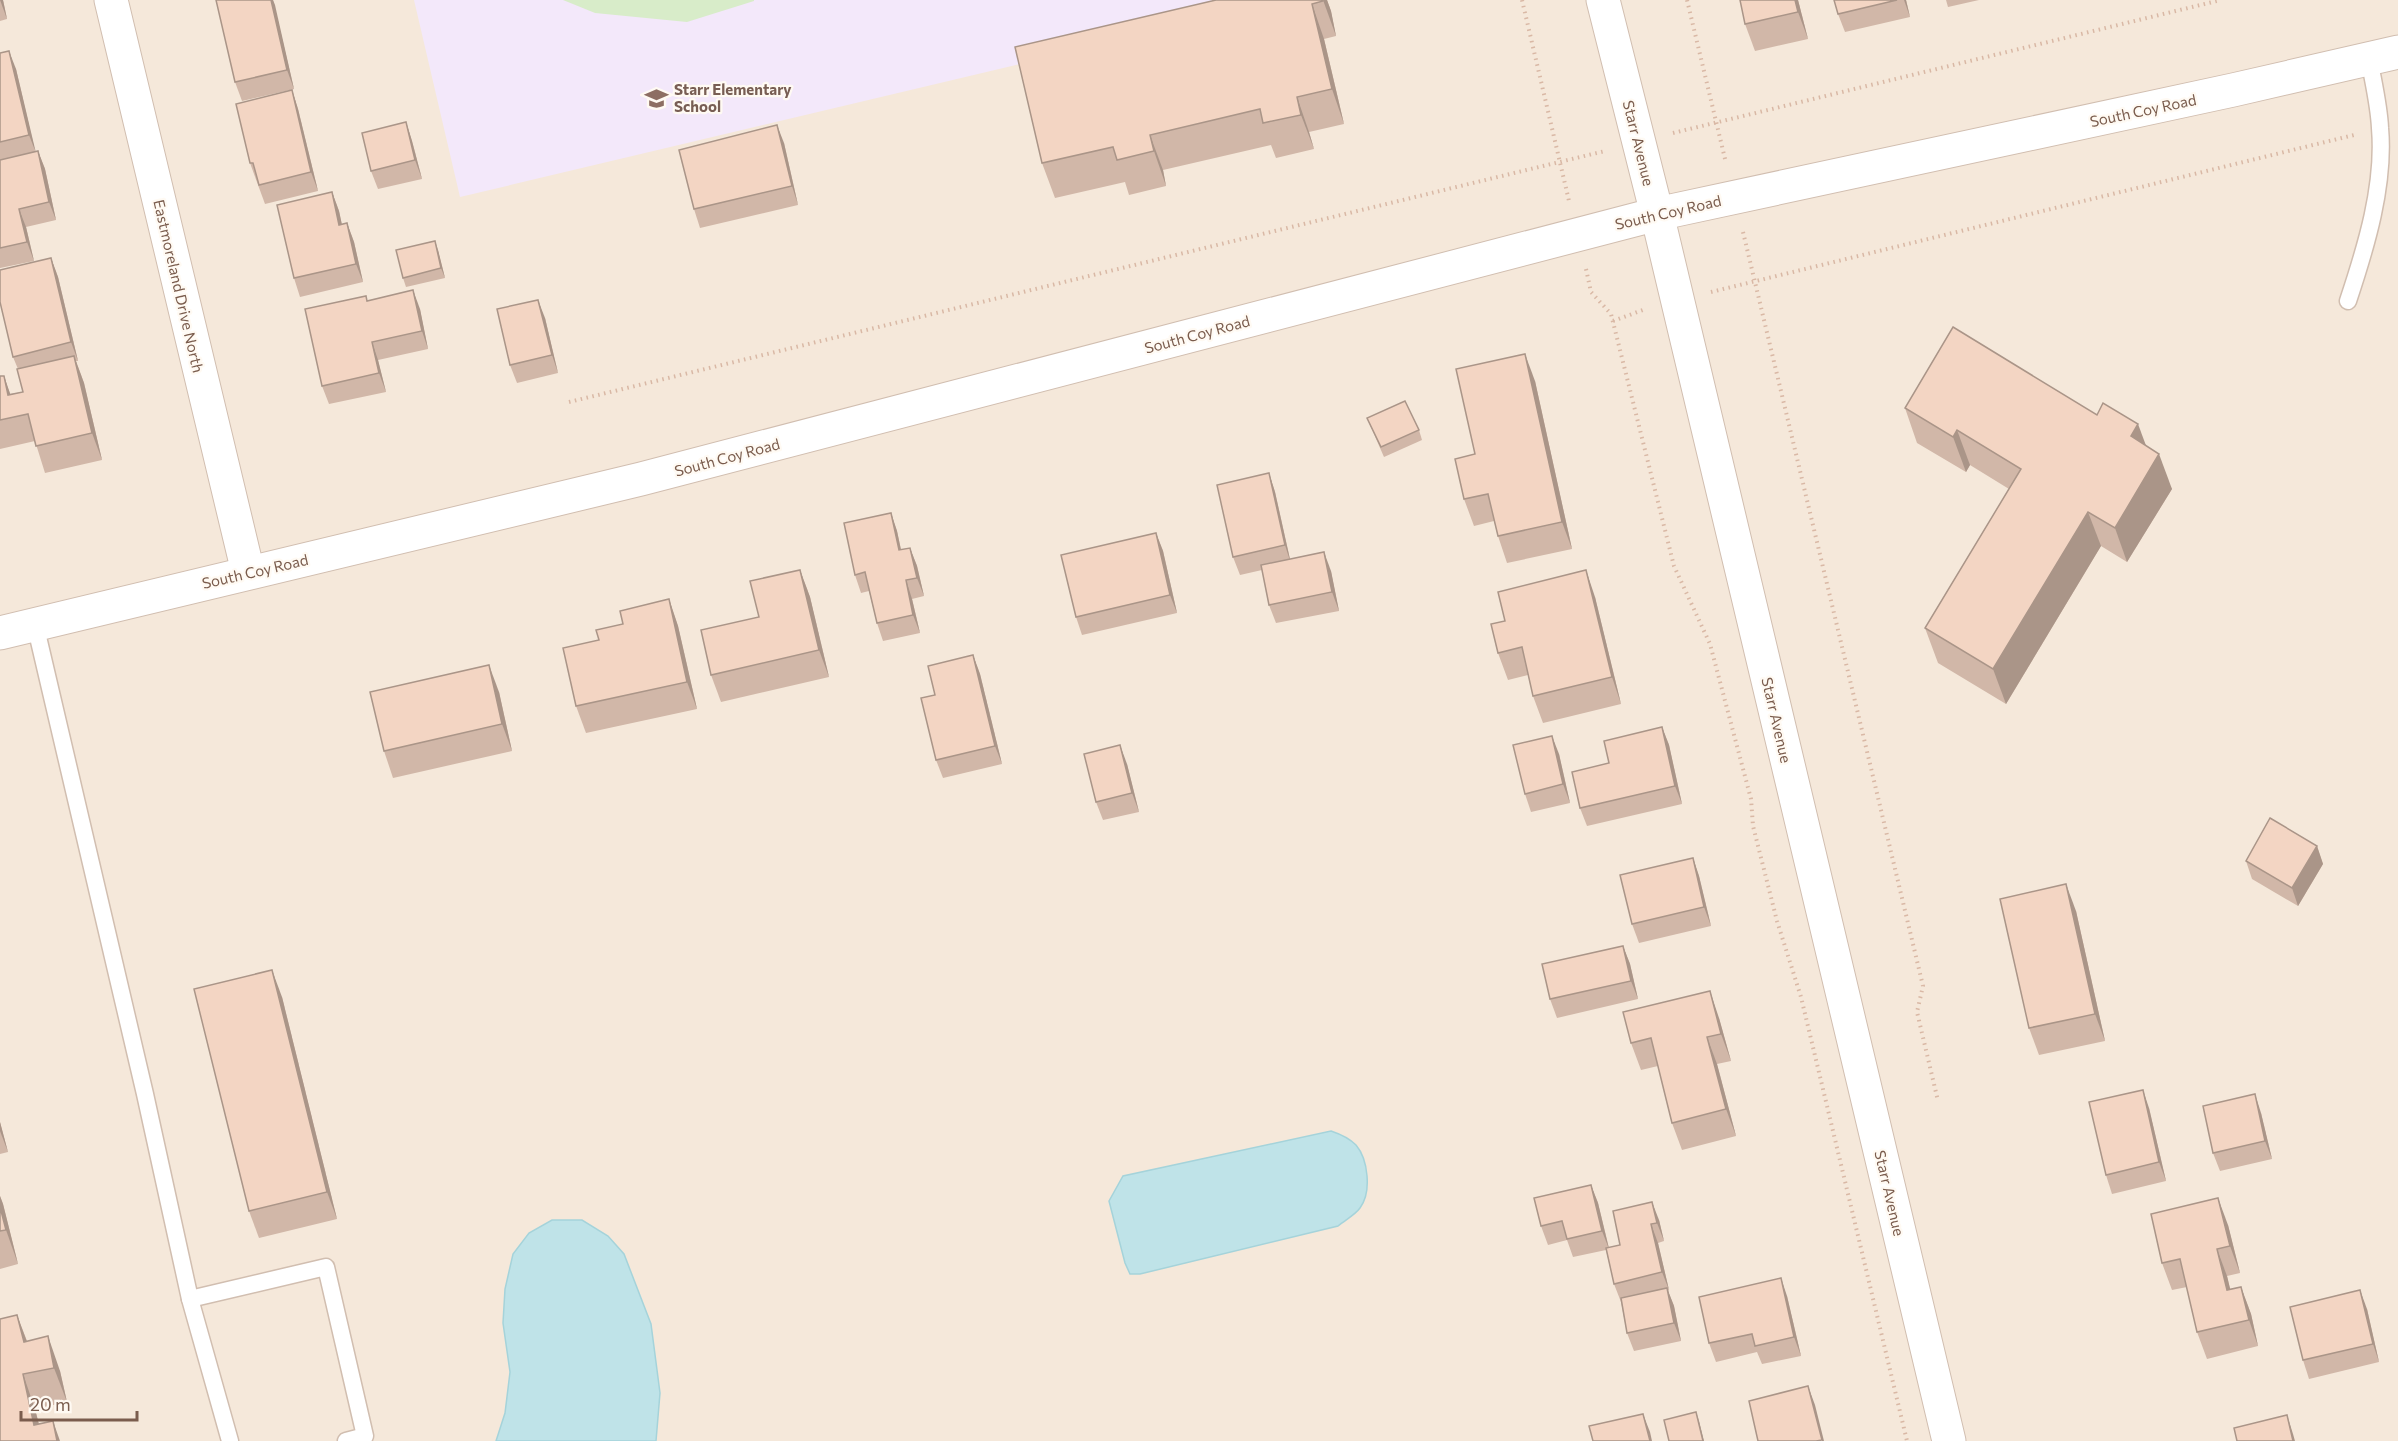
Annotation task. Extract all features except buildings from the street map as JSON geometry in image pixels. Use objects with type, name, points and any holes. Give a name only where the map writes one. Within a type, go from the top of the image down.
[{"type":"street","name":"Eastmoreland Drive North","points":[[111,0],[248,572]]},
{"type":"street","name":"Starr Avenue","points":[[1603,0],[1657,214],[1949,1441]]},
{"type":"street","name":"South Coy Road","points":[[0,633],[641,479],[1657,214],[2233,90],[2384,55]]},
{"type":"lane","points":[[2348,301],[2362,260],[2379,173],[2384,55]]},
{"type":"lane","points":[[35,624],[145,1094],[190,1299],[230,1441]]},
{"type":"lane","points":[[190,1299],[326,1267],[365,1437],[346,1441]]},
{"type":"path","points":[[1522,0],[1591,292],[1611,314],[1674,566],[1710,644],[1751,799],[1753,826],[1777,921],[1801,997],[1907,1441]]},
{"type":"path","points":[[1687,0],[1923,986],[1917,1012],[1938,1101]]},
{"type":"path","points":[[1613,321],[1677,300],[2381,128]]},
{"type":"path","points":[[569,402],[1010,295]]},
{"type":"shaded area","points":[[0,0],[2398,0],[2398,1441],[0,1441]]},
{"type":"shaded area","name":"Starr Elementary School","points":[[414,0],[1290,0],[460,197]]},
{"type":"green space","points":[[563,0],[754,1],[687,22],[595,13]]},
{"type":"water","points":[[1331,1131],[1344,1136],[1356,1145],[1363,1158],[1367,1176],[1366,1193],[1360,1208],[1338,1226],[1140,1274],[1130,1274],[1109,1201],[1123,1176]]},
{"type":"water","points":[[552,1220],[582,1220],[608,1236],[624,1254],[651,1324],[660,1393],[656,1441],[496,1441],[505,1413],[510,1372],[503,1323],[505,1289],[513,1254],[529,1233]]},
{"type":"place","name":"Starr Elementary School","points":[[656,98]]}]
